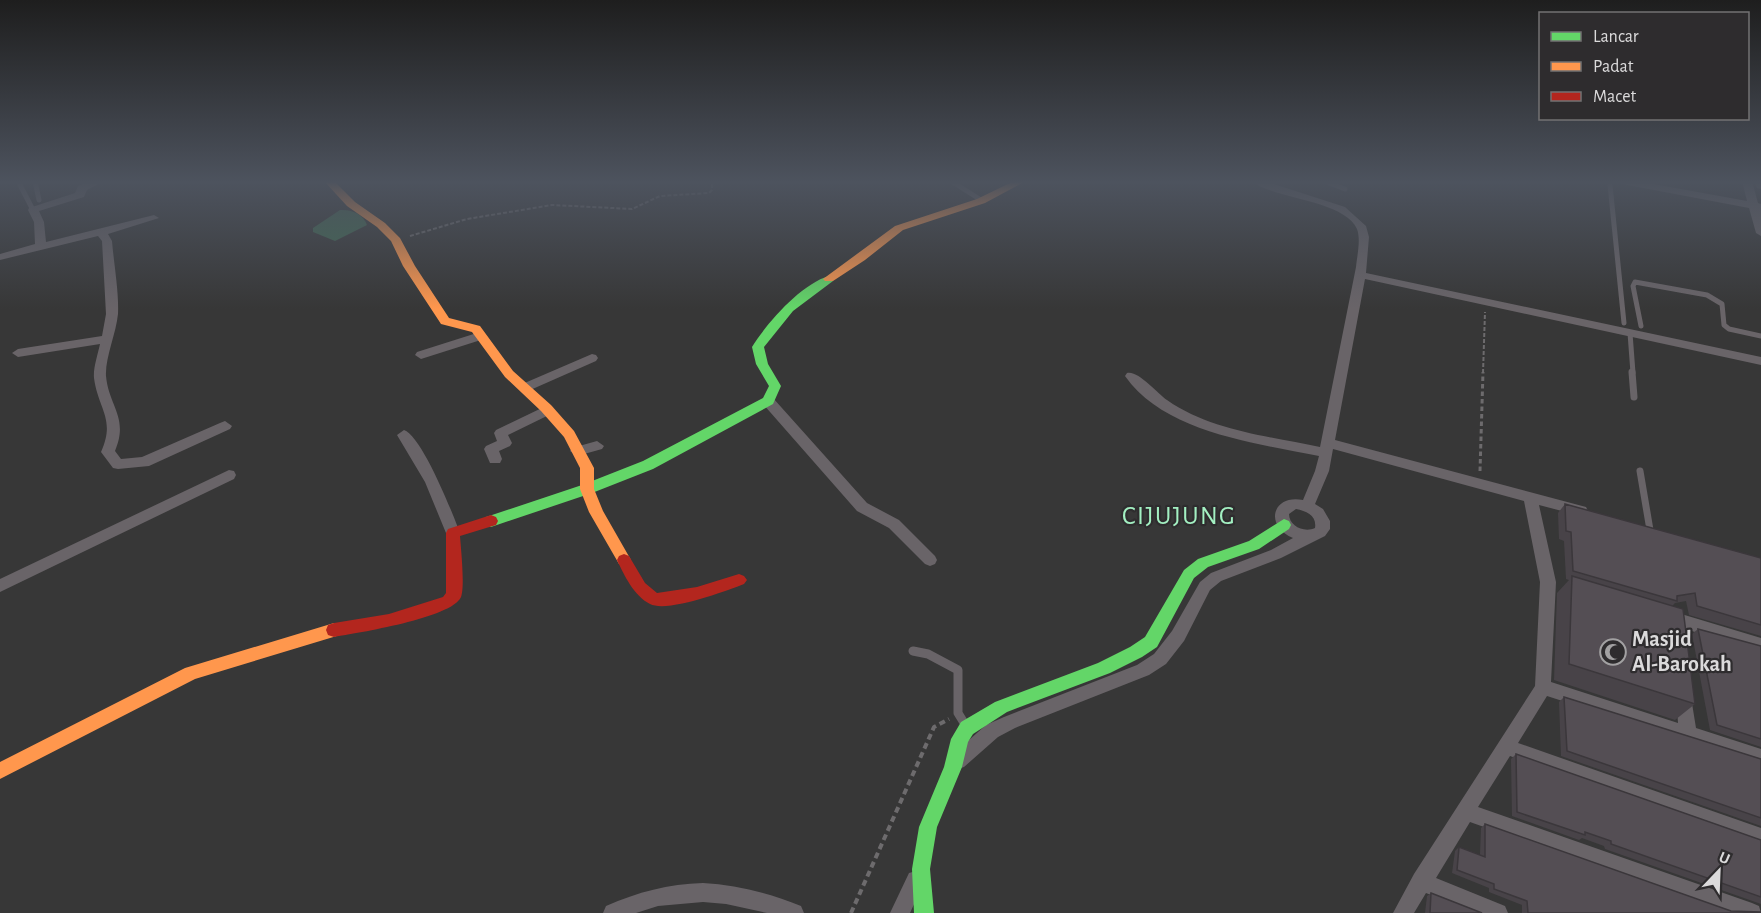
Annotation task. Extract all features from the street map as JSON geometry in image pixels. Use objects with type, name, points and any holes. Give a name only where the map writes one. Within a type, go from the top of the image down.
[{"type":"street","points":[[39,224],[41,246]]},
{"type":"street","points":[[0,257],[78,235],[101,233],[134,224]]},
{"type":"street","points":[[379,224],[396,240],[409,266],[444,321],[476,329],[509,374],[548,410],[569,434],[587,468],[587,489],[596,512],[640,587],[654,599],[678,599],[703,594],[739,580]]},
{"type":"street","points":[[453,533],[587,489],[648,465],[768,401],[775,387],[762,364],[758,347],[773,322],[819,285],[846,269],[897,229],[913,224]]},
{"type":"street","points":[[1306,506],[1320,478],[1362,271],[1364,237],[1359,224]]},
{"type":"street","points":[[101,233],[107,241],[112,314],[100,376],[115,428],[108,452],[118,464],[144,462],[225,426]]},
{"type":"street","points":[[1362,271],[1485,302],[1632,327],[1761,361]]},
{"type":"street","points":[[1362,271],[1761,352]]},
{"type":"street","points":[[421,355],[480,336]]},
{"type":"street","points":[[18,353],[108,339]]},
{"type":"street","points":[[524,388],[592,358]]},
{"type":"street","points":[[1131,376],[1152,396],[1197,421],[1251,437],[1327,448],[1596,515]]},
{"type":"street","points":[[768,401],[862,507],[894,524],[930,560]]},
{"type":"street","points":[[495,459],[491,449],[505,444],[501,433],[548,410]]},
{"type":"street","points":[[0,771],[191,673],[328,632],[389,621],[448,602],[454,595],[453,533],[436,489],[419,456],[404,435]]},
{"type":"street","points":[[577,451],[597,446]]},
{"type":"street","points":[[0,586],[229,475]]},
{"type":"street","points":[[1403,913],[1543,687],[1554,584],[1530,498]]},
{"type":"street","points":[[953,767],[992,731],[1010,722],[1120,681],[1160,659],[1178,636],[1198,596],[1216,577],[1276,554],[1323,531],[1322,517],[1306,506],[1287,506],[1282,510],[1280,517],[1284,525],[1308,537]]},
{"type":"street","points":[[924,913],[921,869],[928,827],[953,767],[960,739],[967,728],[1001,707],[1104,668],[1136,652],[1151,642],[1189,574],[1203,563],[1254,545],[1284,525]]},
{"type":"street","points":[[1652,612],[1761,645]]},
{"type":"street","points":[[1674,619],[1677,642]]},
{"type":"street","points":[[1681,676],[1688,734]]},
{"type":"street","points":[[1543,687],[1761,757]]},
{"type":"street","points":[[1506,747],[1761,837]]},
{"type":"street","points":[[1466,812],[1752,913]]},
{"type":"street","points":[[900,913],[921,869]]},
{"type":"street","points":[[1421,881],[1498,913]]},
{"type":"street","points":[[613,913],[634,902],[677,893],[724,892],[762,900],[794,913]]},
{"type":"lane","points":[[1616,224],[1632,327]]},
{"type":"lane","points":[[1634,397],[1632,327],[1635,282],[1707,295],[1722,304],[1724,326],[1761,336]]},
{"type":"lane","points":[[1640,471],[1650,530]]},
{"type":"lane","points":[[913,651],[950,663],[958,670],[960,674],[957,695],[958,713],[967,728]]},
{"type":"path","points":[[396,240],[451,224]]},
{"type":"path","points":[[1479,485],[1485,302]]},
{"type":"path","points":[[851,913],[934,727],[958,713]]},
{"type":"shaded area","points":[[320,224],[367,225],[335,241],[313,232],[313,228]]},
{"type":"building","points":[[1565,504],[1761,558],[1761,625],[1697,606],[1695,593],[1677,596],[1677,601],[1573,571],[1571,532],[1566,531]]},
{"type":"building","name":"Masjid Al-Barokah","points":[[1572,576],[1683,609],[1695,704],[1569,664]]},
{"type":"building","points":[[1698,629],[1761,646],[1761,739],[1717,725]]},
{"type":"building","points":[[1564,697],[1761,759],[1761,818],[1567,751]]},
{"type":"building","points":[[1516,754],[1761,840],[1761,897],[1611,844],[1611,841],[1585,832],[1585,835],[1517,812]]},
{"type":"building","points":[[1485,824],[1731,911],[1761,913],[1528,913],[1527,901],[1494,889],[1494,884],[1457,870],[1459,847],[1485,857]]},
{"type":"building","points":[[1431,893],[1482,913],[1430,913]]},
{"type":"traffic: fast","points":[[491,521],[587,489],[648,465],[768,401],[775,386],[762,364],[758,347],[789,309],[829,279]]},
{"type":"traffic: fast","points":[[924,913],[921,869],[928,827],[953,767],[960,739],[967,728],[1001,707],[1104,668],[1136,652],[1151,642],[1189,574],[1203,563],[1254,545],[1284,525]]},
{"type":"traffic: slow","points":[[379,224],[396,240],[409,266],[445,321],[476,329],[509,374],[546,408],[569,434],[587,468],[587,489],[596,512],[624,560]]},
{"type":"traffic: slow","points":[[829,279],[861,258],[899,228],[912,224]]},
{"type":"traffic: slow","points":[[0,771],[191,673],[334,630]]},
{"type":"traffic: jam","points":[[334,630],[389,621],[448,602],[454,595],[453,533],[491,521]]},
{"type":"traffic: jam","points":[[624,560],[640,587],[654,599],[697,594],[739,580]]},
{"type":"place","name":"Masjid Al-Barokah","points":[[1613,652]]},
{"type":"district","name":"CIJUJUNG","points":[[1179,516]]}]
